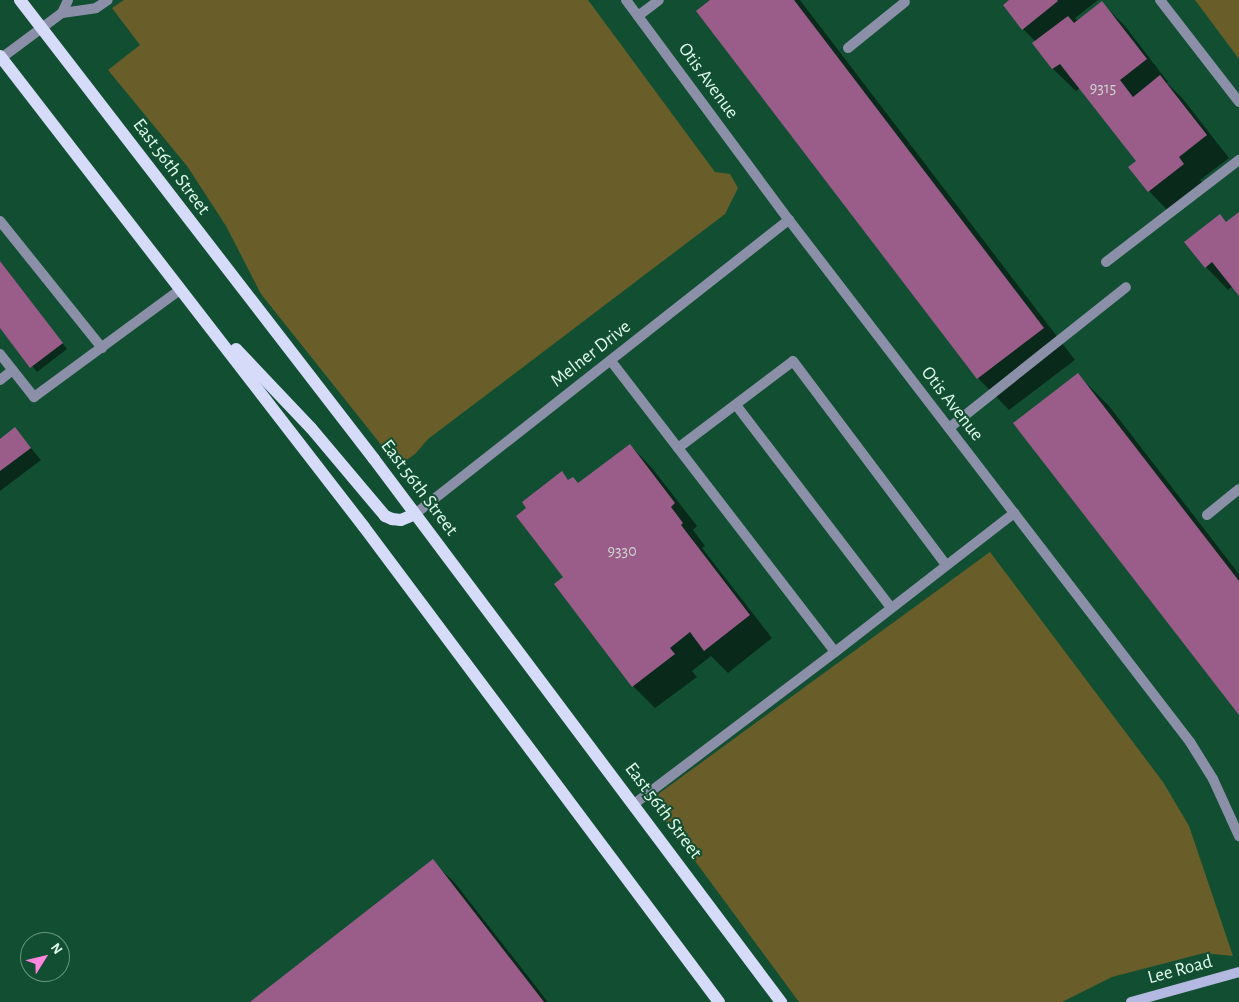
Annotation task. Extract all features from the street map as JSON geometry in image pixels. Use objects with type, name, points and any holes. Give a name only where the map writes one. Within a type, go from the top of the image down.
[{"type":"main road","name":"East 56th Street","points":[[20,0],[415,514],[781,1002]]},
{"type":"main road","points":[[0,58],[199,312],[472,670],[719,1002]]},
{"type":"main road","points":[[199,312],[311,428],[385,516],[401,520],[415,514]]},
{"type":"street","points":[[62,13],[68,0]]},
{"type":"street","points":[[0,58],[62,13],[96,8],[108,0]]},
{"type":"street","name":"Otis Avenue","points":[[626,0],[789,220],[1190,742],[1213,779],[1239,836]]},
{"type":"street","points":[[638,16],[659,0]]},
{"type":"street","points":[[1160,0],[1239,102]]},
{"type":"street","points":[[848,48],[905,2]]},
{"type":"street","points":[[1106,262],[1239,160]]},
{"type":"street","name":"Melner Drive","points":[[415,514],[789,220]]},
{"type":"street","points":[[0,221],[102,348]]},
{"type":"street","points":[[949,428],[1126,287]]},
{"type":"street","points":[[0,354],[34,397],[181,289]]},
{"type":"street","points":[[611,361],[835,652]]},
{"type":"street","points":[[678,448],[793,361],[946,565]]},
{"type":"street","points":[[0,380],[13,370]]},
{"type":"street","points":[[736,405],[891,608]]},
{"type":"street","points":[[1207,515],[1239,489]]},
{"type":"street","points":[[634,804],[835,652],[1014,513]]},
{"type":"street","name":"Lee Road","points":[[1131,1002],[1239,972]]},
{"type":"shaded area","points":[[124,0],[588,0],[715,172],[730,174],[738,188],[725,214],[428,439],[415,454],[398,466],[261,294],[226,226],[187,166],[108,70],[140,45],[112,8]]},
{"type":"shaded area","points":[[1195,0],[1239,0],[1239,59]]},
{"type":"shaded area","points":[[990,552],[1163,782],[1189,826],[1233,956],[1204,953],[1112,977],[1062,1002],[799,1002],[650,800]]},
{"type":"building","points":[[710,0],[794,0],[1044,328],[977,379],[696,11]]},
{"type":"building","points":[[1009,0],[1058,1],[1022,30],[1003,5]]},
{"type":"building","points":[[1102,1],[1147,59],[1120,80],[1133,97],[1160,75],[1207,135],[1179,157],[1184,164],[1148,192],[1128,167],[1136,161],[1060,64],[1052,69],[1032,43],[1068,16],[1074,23]]},
{"type":"building","points":[[1239,212],[1239,296],[1212,262],[1205,268],[1184,242],[1220,214],[1226,222]]},
{"type":"building","points":[[0,261],[63,343],[30,368],[0,328]]},
{"type":"building","points":[[1078,373],[1239,581],[1239,715],[1013,423]]},
{"type":"building","points":[[15,427],[31,448],[0,471],[0,439]]},
{"type":"building","points":[[630,444],[675,503],[671,507],[683,523],[681,525],[750,615],[704,651],[690,632],[670,648],[675,654],[632,687],[554,584],[563,577],[516,516],[526,508],[522,502],[562,471],[568,480],[573,477],[578,483]]},
{"type":"building","points":[[433,859],[544,1002],[250,1002]]}]
